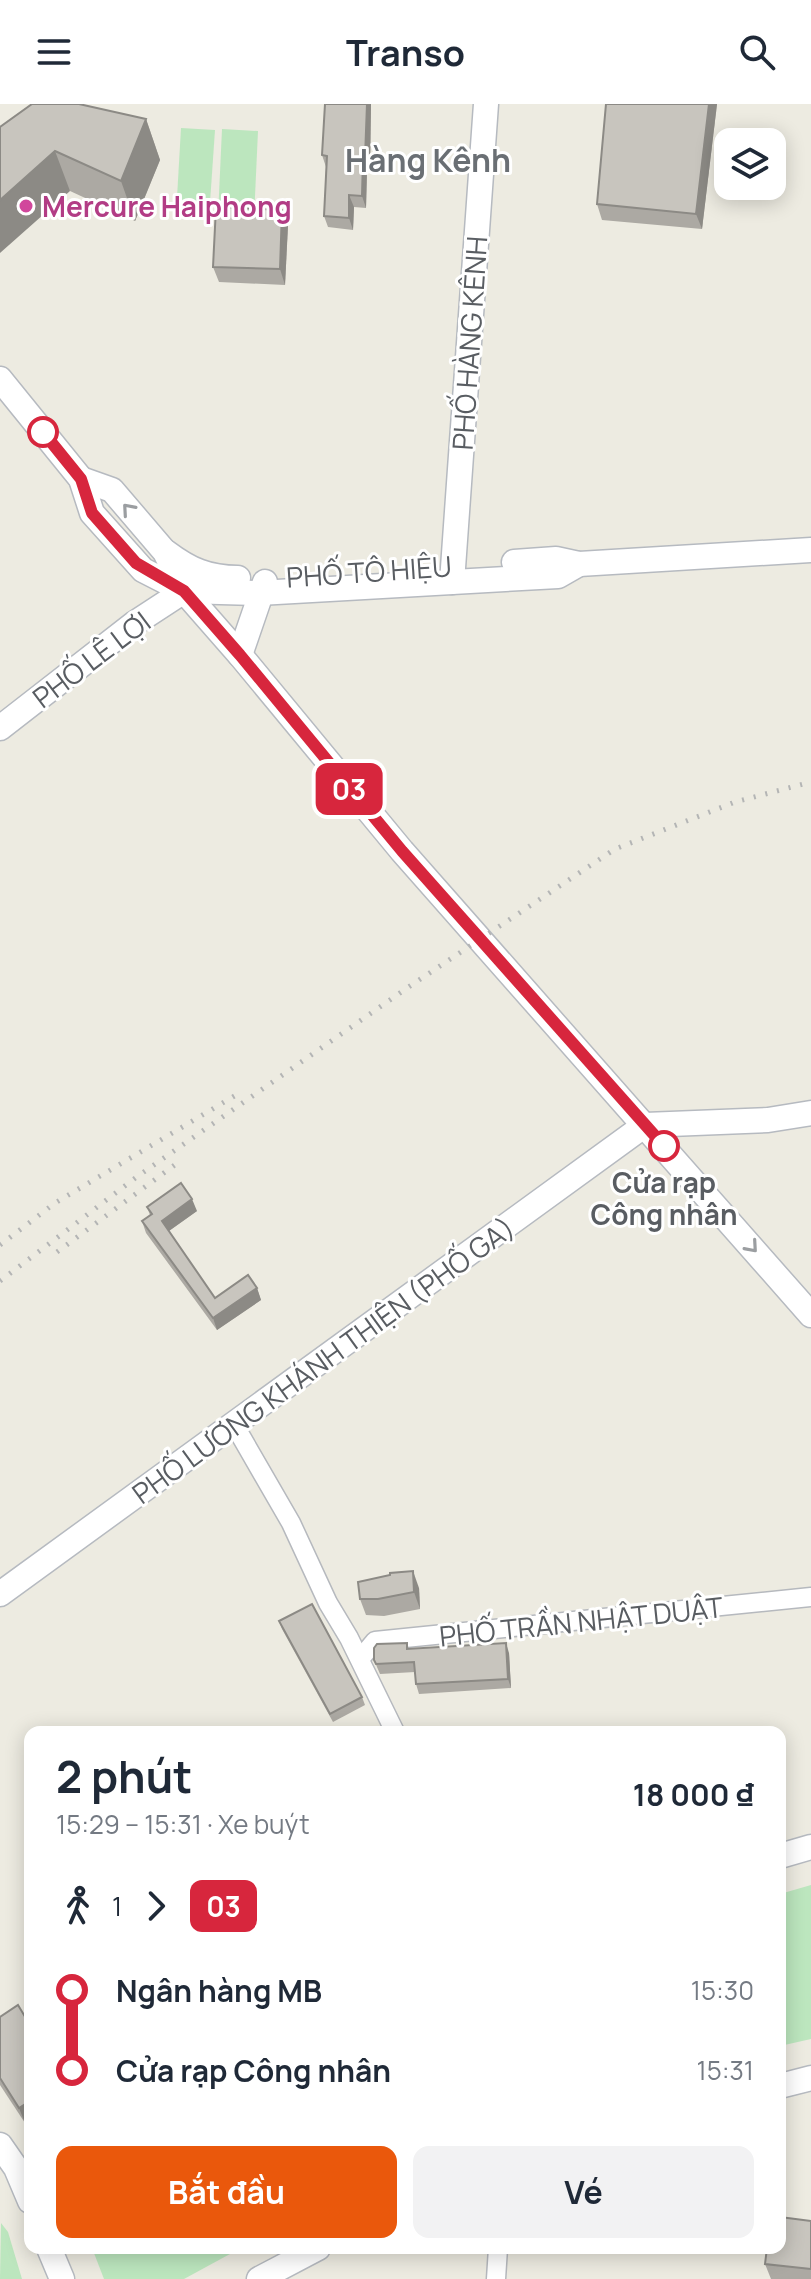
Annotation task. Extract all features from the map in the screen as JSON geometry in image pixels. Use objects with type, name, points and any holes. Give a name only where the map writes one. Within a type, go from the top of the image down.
[{"type":"main road","name":"PHỐ HÀNG KÊNH","points":[[453,574],[486,104]]},
{"type":"main road","points":[[0,379],[81,479],[92,513],[136,563],[184,591]]},
{"type":"main road","points":[[81,479],[112,490],[165,552],[184,591],[402,851],[811,1315]]},
{"type":"main road","name":"PHỐ TÔ HIỆU","points":[[184,591],[453,574],[556,559],[579,564],[811,550]]},
{"type":"main road","name":"PHỐ TÔ HIỆU","points":[[165,552],[190,570],[216,578],[263,585]]},
{"type":"main road","points":[[240,655],[263,585]]},
{"type":"main road","name":"PHỐ LÊ LỢI","points":[[0,728],[135,623],[184,591]]},
{"type":"main road","points":[[645,1125],[768,1120],[811,1113]]},
{"type":"main road","name":"PHỐ LƯƠNG KHÁNH THIỆN (PHỐ GA)","points":[[0,1594],[645,1125]]},
{"type":"main road","points":[[786,1854],[811,1847]]},
{"type":"main road","points":[[786,2084],[811,2078]]},
{"type":"main road","points":[[0,2145],[24,2188]]},
{"type":"main road","points":[[52,2254],[62,2279]]},
{"type":"main road","points":[[259,2279],[307,2254]]},
{"type":"street","points":[[235,1426],[291,1523],[328,1603],[360,1659],[392,1726]]},
{"type":"street","name":"PHỐ TRẦN NHẬT DUẬT","points":[[349,1638],[375,1641],[811,1597]]},
{"type":"street","points":[[360,1659],[375,1641]]},
{"type":"street","points":[[496,2279],[498,2254]]},
{"type":"green space","points":[[181,128],[215,130],[209,217],[176,215]]},
{"type":"green space","points":[[222,129],[258,131],[254,218],[218,216]]},
{"type":"green space","points":[[811,1885],[811,2039],[786,2045],[786,1892]]},
{"type":"green space","points":[[1,2223],[8,2232],[22,2279],[0,2279]]},
{"type":"green space","points":[[94,2254],[230,2254],[184,2279],[104,2279]]},
{"type":"building","points":[[32,104],[79,104],[146,119],[121,181],[55,151],[0,200],[0,127]]},
{"type":"building","points":[[325,104],[367,104],[362,196],[349,195],[349,218],[324,216],[327,156],[322,155]]},
{"type":"building","points":[[606,104],[709,104],[696,214],[597,204]]},
{"type":"building","points":[[216,207],[282,210],[280,269],[213,267]]},
{"type":"building","points":[[181,1183],[192,1199],[162,1221],[215,1298],[248,1275],[257,1288],[213,1318],[142,1221],[152,1214],[147,1207]]},
{"type":"building","points":[[413,1571],[414,1592],[360,1599],[358,1582],[390,1573]]},
{"type":"building","points":[[312,1604],[362,1697],[330,1714],[279,1621]]},
{"type":"building","points":[[407,1643],[407,1649],[506,1643],[508,1679],[416,1684],[414,1662],[376,1664],[374,1648],[377,1644]]},
{"type":"building","points":[[18,2005],[24,2015],[24,2105],[19,2108],[0,2078],[0,2017]]},
{"type":"building","points":[[786,2218],[811,2221],[811,2269],[765,2264],[766,2254],[786,2254]]},
{"type":"railway","points":[[0,1281],[138,1176],[407,988],[615,849],[735,802],[811,782]]},
{"type":"railway","points":[[0,1245],[55,1203],[241,1092]]},
{"type":"railway","points":[[57,1252],[176,1164]]},
{"type":"bus line","name":"03","points":[[43,432],[81,479],[92,513],[143,570],[184,591],[402,851],[664,1146]]},
{"type":"place","name":"Mercure Haiphong","points":[[26,206]]},
{"type":"place","name":"Cửa rạp Công nhân","points":[[664,1146]]},
{"type":"district","name":"Hàng Kênh","points":[[428,160]]}]
